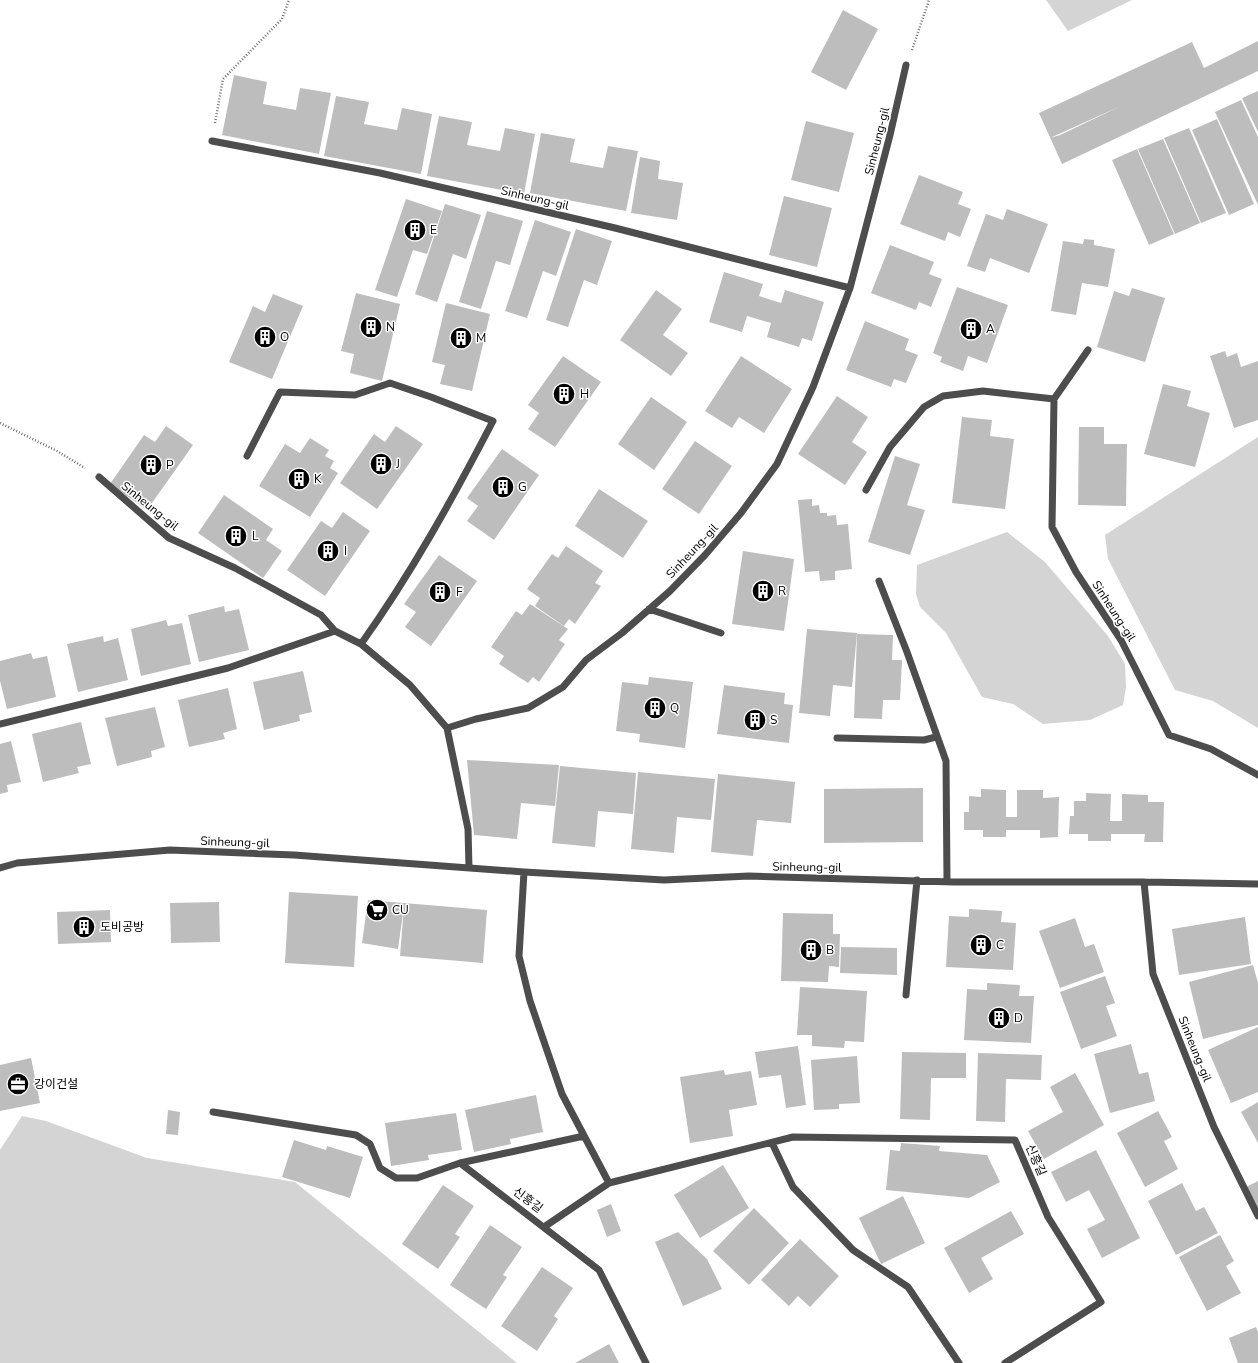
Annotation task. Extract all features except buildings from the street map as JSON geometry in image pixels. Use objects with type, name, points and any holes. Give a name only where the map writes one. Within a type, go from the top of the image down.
[{"type":"street","name":"Sinheung-gil","points":[[447,728],[476,719],[528,708],[563,687],[586,660],[622,633],[705,555],[740,513],[777,464],[814,387],[850,288],[890,135],[906,65]]},
{"type":"street","name":"Sinheung-gil","points":[[212,141],[395,176],[615,228],[850,288]]},
{"type":"street","points":[[866,490],[890,447],[924,407],[943,396],[983,391],[1054,399],[1088,350]]},
{"type":"street","points":[[247,456],[280,392],[355,395],[390,383],[493,421],[454,496],[387,607],[361,644]]},
{"type":"street","name":"Sinheung-gil","points":[[1054,399],[1052,527],[1076,572],[1121,640],[1169,735],[1211,748],[1258,775]]},
{"type":"street","name":"Sinheung-gil","points":[[99,477],[169,538],[235,568],[321,615],[335,631],[361,644],[410,685],[447,728],[468,829],[469,868]]},
{"type":"street","points":[[879,581],[908,652],[936,736],[946,761],[947,881]]},
{"type":"street","points":[[649,609],[721,633]]},
{"type":"street","points":[[0,724],[228,668],[335,631]]},
{"type":"street","points":[[837,738],[924,740],[936,736]]},
{"type":"street","name":"Sinheung-gil","points":[[0,868],[17,863],[170,850],[294,855],[524,872],[664,880],[749,876],[947,881],[1258,884]]},
{"type":"street","points":[[524,872],[519,956],[530,1001],[562,1094],[609,1183]]},
{"type":"street","points":[[906,995],[917,880]]},
{"type":"street","name":"Sinheung-gil","points":[[1144,882],[1154,974],[1214,1127],[1258,1216]]},
{"type":"street","points":[[213,1112],[356,1135],[370,1144],[380,1168],[396,1178],[417,1178],[460,1163],[584,1136]]},
{"type":"street","name":"신흥길","points":[[544,1227],[609,1183],[793,1138],[1015,1140],[1048,1217],[1101,1302],[1005,1363]]},
{"type":"street","points":[[772,1142],[793,1188],[853,1250],[908,1287],[959,1363]]},
{"type":"street","name":"신흥길","points":[[460,1163],[599,1270],[646,1363]]},
{"type":"path","points":[[212,141],[223,79],[282,19],[288,0]]},
{"type":"path","points":[[906,65],[929,0]]},
{"type":"path","points":[[0,423],[57,451],[99,477]]},
{"type":"shaded area","points":[[1046,0],[1132,0],[1068,31]]},
{"type":"shaded area","points":[[1258,437],[1258,728],[1213,701],[1175,690],[1108,559],[1105,535]]},
{"type":"shaded area","points":[[1007,532],[1045,562],[1108,636],[1125,664],[1126,687],[1123,705],[1090,720],[1043,724],[1013,704],[982,697],[946,633],[920,607],[916,594],[917,565]]},
{"type":"shaded area","points":[[22,1116],[46,1121],[147,1158],[295,1182],[517,1363],[0,1363],[0,1150]]},
{"type":"place","name":"E","points":[[415,230]]},
{"type":"place","name":"N","points":[[371,327]]},
{"type":"place","name":"A","points":[[971,329]]},
{"type":"place","name":"O","points":[[265,337]]},
{"type":"place","name":"M","points":[[461,338]]},
{"type":"place","name":"H","points":[[564,394]]},
{"type":"place","name":"J","points":[[381,464]]},
{"type":"place","name":"P","points":[[151,465]]},
{"type":"place","name":"K","points":[[299,479]]},
{"type":"place","name":"G","points":[[503,487]]},
{"type":"place","name":"L","points":[[236,536]]},
{"type":"place","name":"I","points":[[328,551]]},
{"type":"place","name":"R","points":[[763,591]]},
{"type":"place","name":"F","points":[[440,592]]},
{"type":"place","name":"Q","points":[[655,708]]},
{"type":"place","name":"S","points":[[755,720]]},
{"type":"place","name":"CU","points":[[377,910]]},
{"type":"place","name":"도비공방","points":[[84,927]]},
{"type":"place","name":"C","points":[[981,945]]},
{"type":"place","name":"B","points":[[811,950]]},
{"type":"place","name":"D","points":[[999,1018]]},
{"type":"place","name":"강이건설","points":[[18,1084]]}]
